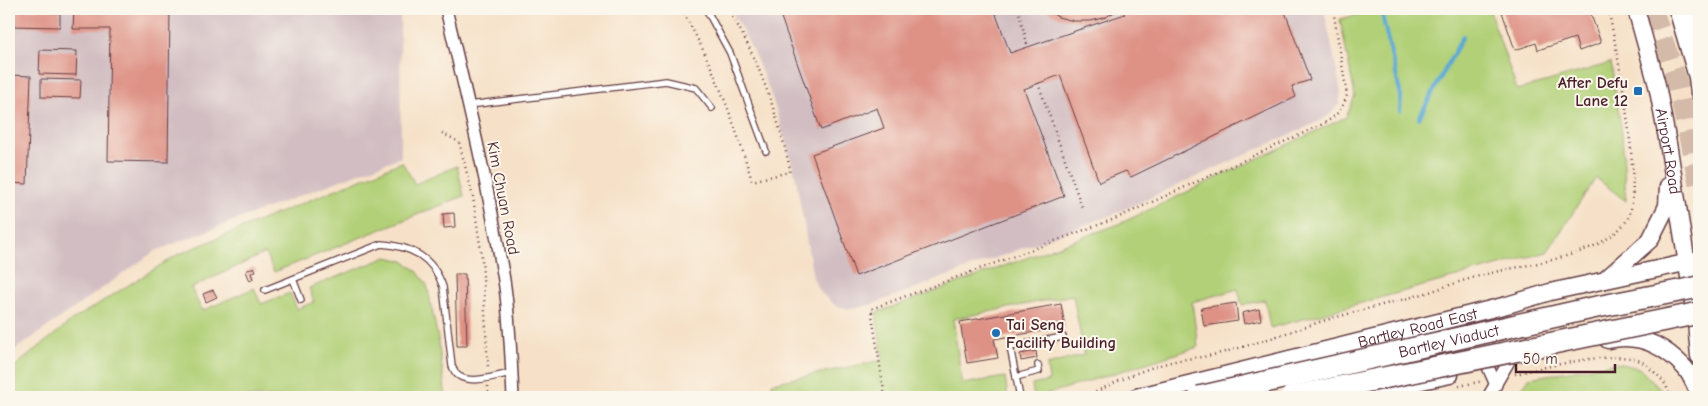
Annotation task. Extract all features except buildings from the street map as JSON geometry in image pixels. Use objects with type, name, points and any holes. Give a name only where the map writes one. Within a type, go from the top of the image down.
[{"type":"highway","points":[[1692,9],[1699,37]]},
{"type":"highway","name":"Bartley Viaduct","points":[[1199,397],[1592,308],[1699,287]]},
{"type":"highway","name":"Bartley Viaduct","points":[[1291,397],[1698,319]]},
{"type":"main road","name":"Airport Road","points":[[1636,9],[1657,85],[1693,261],[1699,356]]},
{"type":"main road","points":[[1677,9],[1697,78],[1699,93]]},
{"type":"main road","points":[[1604,281],[1650,240],[1667,206],[1669,149]]},
{"type":"main road","name":"Bartley Road East","points":[[1136,397],[1507,305],[1550,292],[1693,261]]},
{"type":"main road","points":[[1346,397],[1497,374],[1616,338],[1633,338],[1655,343],[1684,366],[1699,393]]},
{"type":"main road","points":[[1266,397],[1264,379],[1276,362]]},
{"type":"street","name":"Kim Chuan Road","points":[[446,9],[469,105],[504,281],[512,355],[513,397]]},
{"type":"street","points":[[1488,397],[1497,374]]},
{"type":"lane","points":[[706,9],[730,52],[766,151]]},
{"type":"lane","points":[[469,105],[666,81],[696,88],[712,108]]},
{"type":"lane","points":[[265,290],[381,244],[396,245],[409,249],[431,265],[443,287],[452,366],[457,375],[465,379],[474,380],[512,373]]},
{"type":"lane","points":[[293,279],[301,300]]},
{"type":"lane","points":[[1020,397],[1010,347],[1063,337]]},
{"type":"lane","points":[[1016,377],[1039,372],[1038,365]]},
{"type":"path","points":[[681,9],[697,36],[721,86],[752,180],[789,172],[790,169],[778,121],[755,63],[728,9]]},
{"type":"path","points":[[1018,9],[1028,47]]},
{"type":"path","points":[[885,397],[871,309],[1117,218],[1335,117],[1344,106],[1346,95],[1334,9]]},
{"type":"path","points":[[1087,397],[1133,375],[1170,362],[1216,354],[1496,271],[1576,254],[1609,238],[1628,219],[1632,197],[1630,149],[1624,98],[1618,56],[1608,9]]},
{"type":"path","points":[[1038,83],[1083,210]]},
{"type":"path","points":[[442,133],[459,142],[473,198],[482,258],[488,397]]},
{"type":"path","points":[[1457,386],[1497,374],[1609,356],[1641,361],[1667,384],[1670,397]]},
{"type":"shaded area","points":[[9,9],[400,9],[401,157],[155,251],[9,354]]},
{"type":"shaded area","points":[[731,9],[1324,9],[1341,92],[1339,104],[1331,114],[1320,121],[1114,214],[870,305],[851,309],[836,306],[821,293],[813,278],[795,173],[773,100],[753,51]]},
{"type":"green space","points":[[1381,9],[1489,9],[1517,90],[1611,63],[1622,133],[1626,201],[1596,178],[1547,252],[1270,328],[1265,300],[1242,305],[1238,289],[1192,302],[1198,347],[1038,397],[1034,397],[1032,385],[1049,381],[1047,365],[1084,355],[1073,295],[953,319],[962,384],[1005,377],[1008,397],[774,397],[772,383],[883,360],[876,313],[1119,224],[1346,117],[1355,96],[1340,19]]},
{"type":"green space","points":[[402,162],[415,184],[457,166],[464,196],[274,272],[265,253],[191,288],[202,311],[254,288],[261,304],[290,293],[297,309],[314,302],[309,288],[387,257],[404,261],[417,271],[427,285],[438,339],[446,397],[9,397],[9,371],[74,319],[177,255]]},
{"type":"green space","points":[[1616,363],[1639,368],[1662,391],[1663,397],[1536,397],[1522,388],[1529,378]]},
{"type":"waterway","points":[[1382,15],[1401,96],[1400,111]]},
{"type":"waterway","points":[[1419,118],[1463,36]]},
{"type":"tunnel","points":[[1652,9],[1678,85],[1699,183]]},
{"type":"place","name":"After Defu Lane 12","points":[[1638,91]]},
{"type":"place","name":"Tai Seng Facility Building","points":[[996,333]]}]
